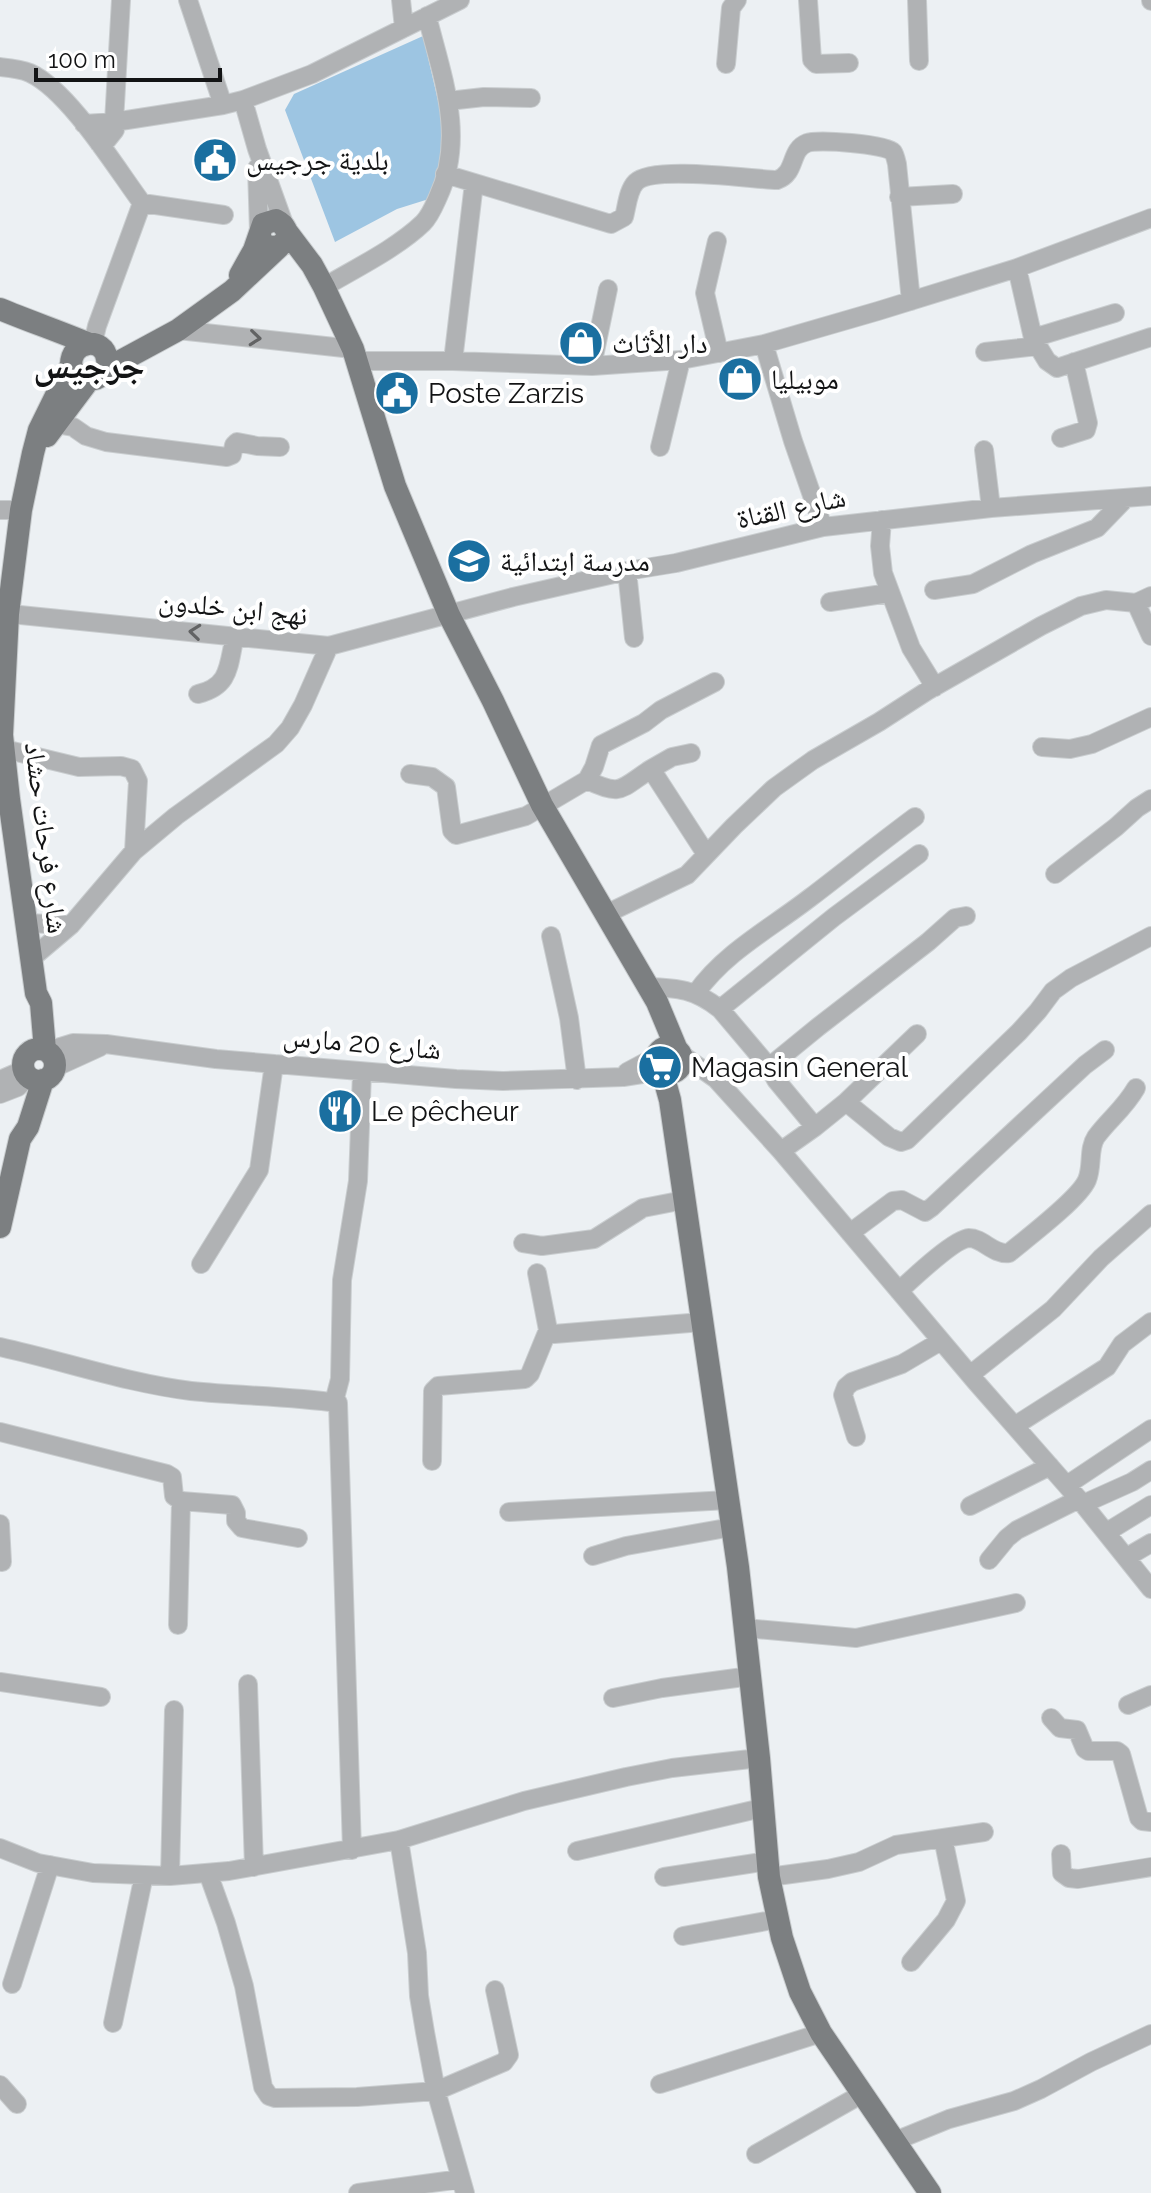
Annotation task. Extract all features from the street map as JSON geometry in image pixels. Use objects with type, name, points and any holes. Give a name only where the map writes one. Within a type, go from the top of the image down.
[{"type":"main road","points":[[84,351],[76,375],[98,374],[170,334],[232,291],[275,236],[312,265],[356,355],[395,486],[449,615],[542,805],[665,1017],[670,1100],[732,1527],[751,1676],[768,1869],[782,1938],[800,1992],[821,2033],[930,2193]]},
{"type":"main road","points":[[0,309],[41,324],[84,351],[106,353],[98,374]]},
{"type":"main road","points":[[84,351],[170,334]]},
{"type":"main road","name":"شارع فرحات حشاد","points":[[0,1227],[20,1139],[18,1125],[38,1066],[41,1003],[36,993],[2,748],[4,613],[10,510],[39,430],[84,351]]},
{"type":"main road","name":"شارع فرحات حشاد","points":[[33,453],[98,374]]},
{"type":"street","points":[[99,143],[115,130],[121,0]]},
{"type":"street","points":[[188,0],[223,105]]},
{"type":"street","points":[[401,0],[404,28]]},
{"type":"street","points":[[84,124],[114,122],[243,100],[312,74],[460,0]]},
{"type":"street","points":[[726,64],[731,8],[737,0]]},
{"type":"street","points":[[808,0],[812,60],[816,64],[849,63]]},
{"type":"street","points":[[917,0],[919,61]]},
{"type":"street","points":[[324,287],[420,225],[428,217],[441,189],[453,135],[427,16]]},
{"type":"street","points":[[0,67],[30,73],[49,84],[99,143],[142,203],[224,215]]},
{"type":"street","points":[[448,101],[484,97],[531,98]]},
{"type":"street","points":[[243,100],[257,149],[275,236]]},
{"type":"street","points":[[445,174],[611,224],[624,217],[633,186],[644,176],[679,173],[777,180],[787,175],[794,156],[810,142],[876,146],[892,151],[897,164],[911,301]]},
{"type":"street","points":[[257,149],[275,236]]},
{"type":"street","points":[[453,361],[474,183]]},
{"type":"street","points":[[899,197],[953,194]]},
{"type":"street","points":[[84,351],[97,326],[142,203]]},
{"type":"street","points":[[170,334],[356,355],[453,361],[592,366],[681,360],[764,344],[911,301],[1017,268],[1151,218]]},
{"type":"street","points":[[717,241],[705,293],[719,353]]},
{"type":"street","points":[[1017,268],[1035,342],[1047,361],[1057,368],[1151,337]]},
{"type":"street","points":[[592,366],[608,289]]},
{"type":"street","points":[[985,352],[1035,342],[1115,313]]},
{"type":"street","points":[[764,344],[823,527]]},
{"type":"street","points":[[660,447],[681,360]]},
{"type":"street","points":[[1061,438],[1086,430],[1088,423],[1074,362]]},
{"type":"street","points":[[56,424],[73,427],[86,436],[106,442],[227,457],[232,455],[237,442],[280,447]]},
{"type":"street","points":[[984,450],[991,508]]},
{"type":"street","name":"شارع القناة","points":[[449,615],[488,603],[676,563],[823,527],[991,508],[1151,496]]},
{"type":"street","points":[[934,590],[973,584],[1032,554],[1097,528],[1125,499]]},
{"type":"street","points":[[882,520],[880,546],[889,593],[911,648],[935,687]]},
{"type":"street","points":[[627,571],[634,638]]},
{"type":"street","points":[[830,602],[889,593]]},
{"type":"street","points":[[606,914],[687,875],[774,788],[813,760],[1041,626],[1081,606],[1106,600],[1144,599],[1151,636]]},
{"type":"street","name":"نهج ابن خلدون","points":[[4,613],[329,646],[449,615]]},
{"type":"street","points":[[198,694],[213,691],[224,681],[235,636]]},
{"type":"street","points":[[32,958],[71,925],[134,851],[176,816],[276,744],[290,728],[303,705],[329,646]]},
{"type":"street","points":[[410,774],[432,777],[446,787],[452,831],[456,835],[526,816],[587,780],[601,745],[715,682]]},
{"type":"street","points":[[1042,747],[1070,749],[1092,744],[1151,717]]},
{"type":"street","points":[[2,748],[79,767],[121,766],[132,769],[138,781],[134,851]]},
{"type":"street","points":[[587,780],[608,790],[619,790],[672,757],[691,753]]},
{"type":"street","points":[[651,769],[706,854]]},
{"type":"street","points":[[1055,874],[1151,799]]},
{"type":"street","points":[[696,993],[708,976],[739,948],[915,817]]},
{"type":"street","points":[[720,1009],[834,917],[919,854]]},
{"type":"street","points":[[769,1067],[955,918],[966,916]]},
{"type":"street","points":[[27,923],[71,925]]},
{"type":"street","points":[[551,936],[569,1018],[577,1080]]},
{"type":"street","points":[[846,1102],[889,1137],[901,1142],[907,1140],[1019,1032],[1053,991],[1071,978],[1151,936]]},
{"type":"street","points":[[649,989],[676,988],[696,993],[720,1009],[815,1127]]},
{"type":"street","points":[[781,1151],[846,1102],[917,1034]]},
{"type":"street","name":"شارع 20 مارس","points":[[38,1066],[73,1043],[106,1044],[216,1059],[456,1079],[614,1078],[668,1060]]},
{"type":"street","points":[[850,1233],[893,1201],[902,1200],[925,1212],[932,1207],[1105,1050]]},
{"type":"street","points":[[668,1060],[716,1079],[1016,1425],[1151,1589]]},
{"type":"street","points":[[201,1264],[259,1170],[274,1064]]},
{"type":"street","points":[[0,1080],[38,1066]]},
{"type":"street","points":[[0,1094],[18,1087],[38,1066]]},
{"type":"street","points":[[352,1850],[338,1403],[335,1398],[340,1379],[344,1263],[358,1181],[362,1072]]},
{"type":"street","points":[[899,1291],[964,1239],[974,1239],[999,1253],[1009,1253],[1051,1218],[1087,1180],[1094,1139],[1127,1104],[1136,1088]]},
{"type":"street","points":[[523,1243],[542,1246],[594,1239],[643,1208],[684,1200]]},
{"type":"street","points":[[970,1375],[1053,1309],[1101,1258],[1151,1214]]},
{"type":"street","points":[[432,1461],[433,1391],[438,1386],[525,1379],[530,1374],[548,1330],[537,1273]]},
{"type":"street","points":[[548,1330],[554,1334],[702,1322]]},
{"type":"street","points":[[1016,1425],[1107,1367],[1122,1344],[1151,1322]]},
{"type":"street","points":[[856,1437],[843,1395],[846,1387],[902,1364],[941,1341]]},
{"type":"street","points":[[0,1347],[134,1381],[190,1390],[338,1403]]},
{"type":"street","points":[[989,1560],[1007,1538],[1076,1496],[1151,1429]]},
{"type":"street","points":[[0,1432],[167,1474],[173,1481],[174,1496],[181,1501],[232,1505],[236,1521],[242,1528],[298,1538]]},
{"type":"street","points":[[970,1506],[1050,1466]]},
{"type":"street","points":[[1076,1496],[1132,1482],[1151,1470]]},
{"type":"street","points":[[509,1512],[728,1500]]},
{"type":"street","points":[[178,1625],[181,1501]]},
{"type":"street","points":[[1107,1532],[1151,1505]]},
{"type":"street","points":[[0,1524],[2,1562]]},
{"type":"street","points":[[593,1556],[626,1546],[732,1527]]},
{"type":"street","points":[[1127,1557],[1151,1543]]},
{"type":"street","points":[[745,1628],[856,1638],[1016,1603]]},
{"type":"street","points":[[613,1698],[751,1676]]},
{"type":"street","points":[[0,1682],[101,1697]]},
{"type":"street","points":[[248,1684],[254,1867]]},
{"type":"street","points":[[1128,1705],[1151,1695]]},
{"type":"street","points":[[170,1876],[174,1710]]},
{"type":"street","points":[[1051,1718],[1060,1728],[1077,1730],[1088,1751],[1117,1751],[1121,1754],[1139,1818],[1151,1822]]},
{"type":"street","points":[[0,1848],[50,1865],[93,1873],[170,1876],[208,1873],[399,1840],[580,1786],[672,1768],[759,1758]]},
{"type":"street","points":[[577,1851],[762,1808]]},
{"type":"street","points":[[664,1877],[846,1866],[896,1845],[984,1832]]},
{"type":"street","points":[[911,1962],[954,1909],[956,1901],[943,1838]]},
{"type":"street","points":[[358,2193],[463,2186],[436,2091],[421,2008],[417,1953],[399,1840]]},
{"type":"street","points":[[1061,1854],[1062,1873],[1069,1878],[1151,1867]]},
{"type":"street","points":[[12,1984],[50,1865]]},
{"type":"street","points":[[208,1873],[236,1958],[263,2087],[269,2096],[286,2099],[436,2091],[504,2062],[509,2055],[495,1990]]},
{"type":"street","points":[[113,2023],[144,1875]]},
{"type":"street","points":[[683,1936],[778,1919]]},
{"type":"street","points":[[660,2084],[821,2033]]},
{"type":"street","points":[[895,2141],[949,2119],[1014,2101],[1151,2034]]},
{"type":"street","points":[[0,2085],[17,2104]]},
{"type":"street","points":[[756,2154],[862,2094]]},
{"type":"shaded area","points":[[423,36],[446,135],[432,198],[397,209],[335,242],[285,110],[294,94]]},
{"type":"place","name":"بلدية جرجيس","points":[[215,160]]},
{"type":"place","name":"دار الأثاث","points":[[581,343]]},
{"type":"place","name":"موبيليا","points":[[740,379]]},
{"type":"place","name":"Poste Zarzis","points":[[397,393]]},
{"type":"place","name":"مدرسة ابتدائية","points":[[469,561]]},
{"type":"place","name":"Magasin General","points":[[660,1067]]},
{"type":"place","name":"Le pêcheur","points":[[340,1111]]},
{"type":"district","name":"جرجيس","points":[[89,365]]}]
